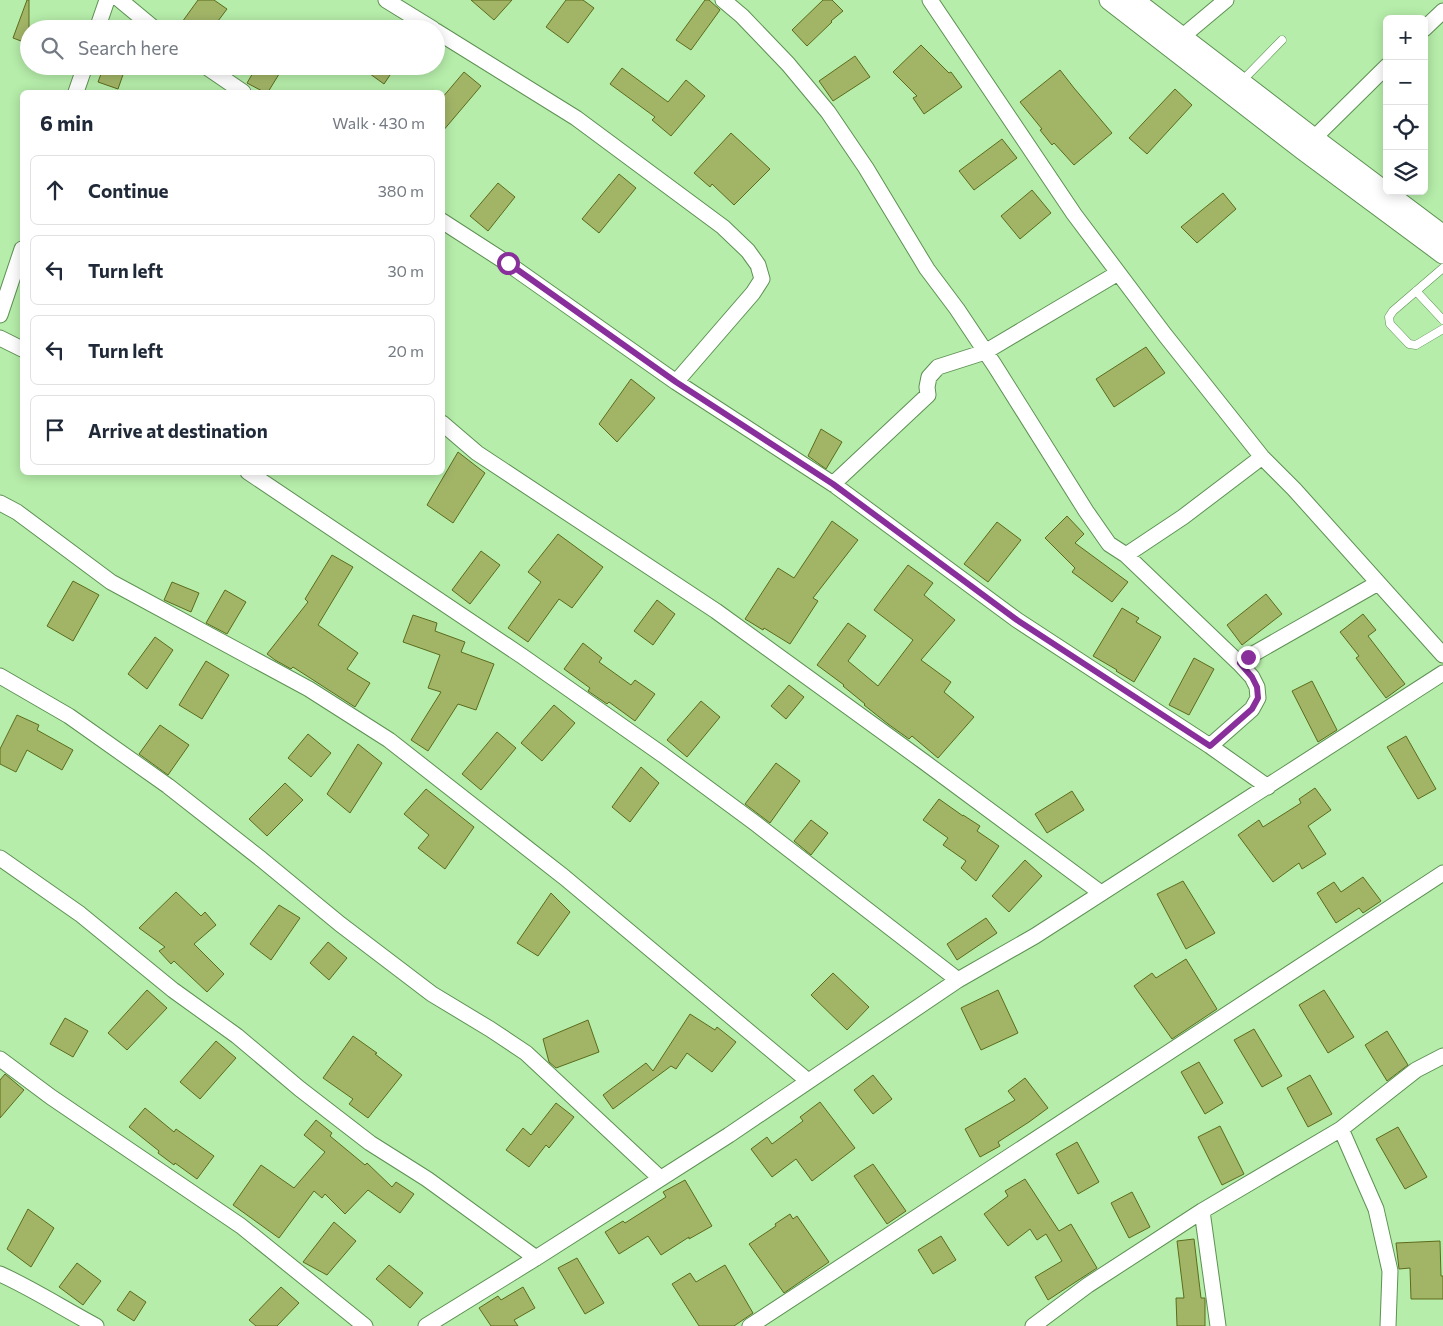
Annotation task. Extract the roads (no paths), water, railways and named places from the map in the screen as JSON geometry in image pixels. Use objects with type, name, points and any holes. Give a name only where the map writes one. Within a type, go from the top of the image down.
[{"type":"street","points":[[101,20],[107,0]]},
{"type":"street","points":[[120,0],[144,20]]},
{"type":"street","points":[[386,0],[418,20]]},
{"type":"street","points":[[723,0],[742,16],[788,64],[828,112],[866,168],[927,269],[957,309],[1109,544],[1126,555],[1240,663],[1252,677],[1257,687],[1258,698],[1252,709],[1210,746]]},
{"type":"street","points":[[930,0],[1074,214],[1165,334],[1262,457],[1443,656]]},
{"type":"street","points":[[1109,0],[1443,254]]},
{"type":"street","points":[[1134,0],[1443,235]]},
{"type":"street","points":[[1183,36],[1226,0]]},
{"type":"street","points":[[1428,25],[1443,11]]},
{"type":"street","points":[[445,37],[576,118],[723,227],[748,251],[758,265],[762,279],[753,293],[676,382]]},
{"type":"street","points":[[1314,138],[1383,70]]},
{"type":"street","points":[[77,90],[82,75]]},
{"type":"street","points":[[218,75],[239,90]]},
{"type":"street","points":[[445,223],[508,263],[676,382],[833,484],[1017,620],[1210,746],[1268,787]]},
{"type":"street","points":[[0,315],[20,255]]},
{"type":"street","points":[[833,484],[928,395],[929,377],[938,367],[985,352],[1118,273]]},
{"type":"street","points":[[0,338],[20,348]]},
{"type":"street","points":[[445,426],[477,453],[716,612],[924,761],[1101,893]]},
{"type":"street","points":[[1126,555],[1183,517],[1262,457]]},
{"type":"street","points":[[252,475],[522,656],[663,755],[763,829],[958,980]]},
{"type":"street","points":[[0,503],[17,512],[111,582],[309,689],[389,740],[564,877],[808,1081]]},
{"type":"street","points":[[1240,663],[1378,583]]},
{"type":"street","points":[[426,1326],[729,1135],[958,980],[1035,936],[1443,673]]},
{"type":"street","points":[[0,676],[69,716],[168,786],[262,859],[340,924],[432,994],[490,1028],[526,1053],[660,1178]]},
{"type":"street","points":[[0,858],[80,914],[173,990],[237,1036],[300,1089],[370,1143],[427,1179],[536,1258]]},
{"type":"street","points":[[750,1326],[1443,873]]},
{"type":"street","points":[[1036,1325],[1088,1285],[1202,1211],[1342,1129],[1416,1070],[1443,1056]]},
{"type":"street","points":[[0,1059],[240,1226],[365,1326]]},
{"type":"street","points":[[1342,1129],[1376,1209],[1390,1271],[1388,1326]]},
{"type":"street","points":[[1202,1211],[1218,1326]]},
{"type":"street","points":[[0,1274],[24,1284],[96,1326]]},
{"type":"lane","points":[[1241,82],[1282,40]]},
{"type":"lane","points":[[1443,268],[1393,311],[1389,317],[1390,324],[1409,344],[1416,345],[1443,329]]},
{"type":"lane","points":[[1416,291],[1443,320]]}]
